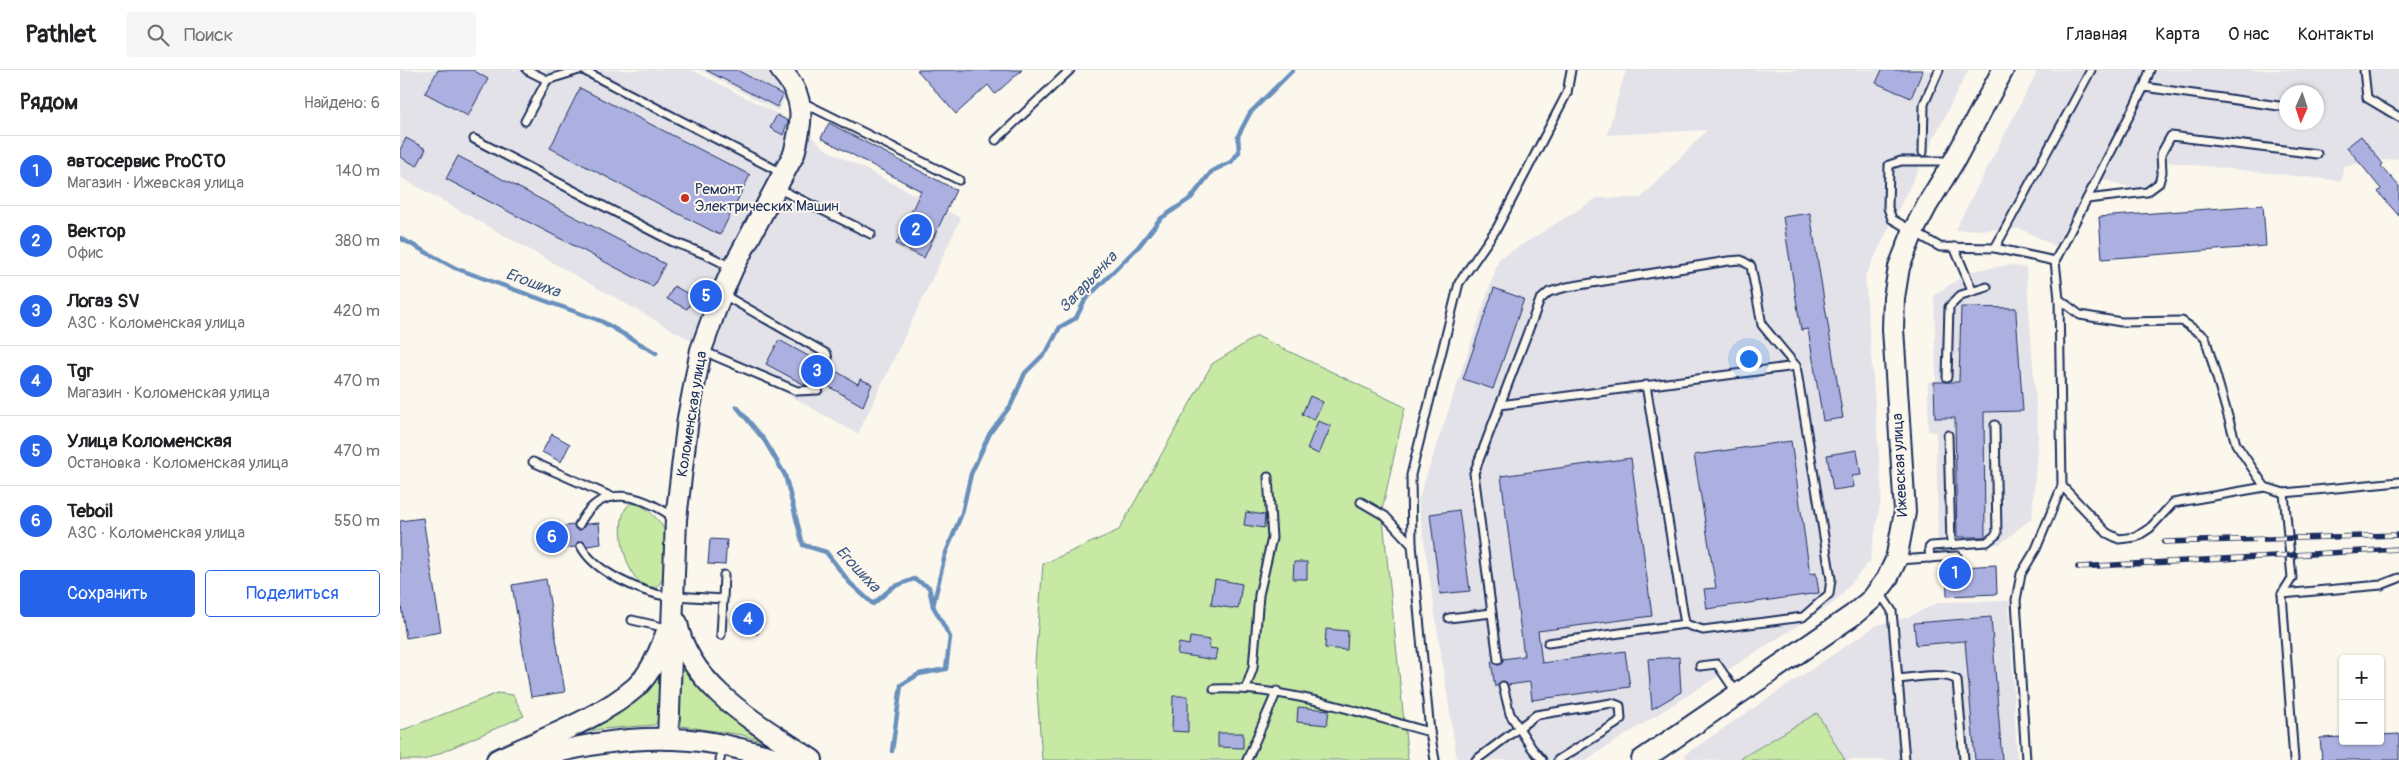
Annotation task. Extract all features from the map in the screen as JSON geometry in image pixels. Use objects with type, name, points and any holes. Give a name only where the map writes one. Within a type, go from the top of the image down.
[{"type":"street","points":[[781,70],[794,84],[799,101]]},
{"type":"street","name":"Ижевская улица","points":[[1642,760],[1661,751],[1738,694],[1853,615],[1872,599],[1896,560],[1904,512],[1893,329],[1894,298],[1899,266],[1913,232],[1954,161],[1999,73]]},
{"type":"street","name":"Коломенская улица","points":[[672,597],[676,519],[688,418],[701,350],[721,294],[733,268],[794,154],[800,134],[799,101]]},
{"type":"street","points":[[497,760],[610,705],[636,687],[657,658],[667,628],[672,597]]},
{"type":"street","points":[[668,739],[672,597]]},
{"type":"street","points":[[672,597],[679,638],[699,670],[713,687],[755,722],[812,760]]},
{"type":"street","points":[[528,760],[594,744],[668,739],[721,753],[783,760]]},
{"type":"lane","points":[[527,70],[547,80],[579,70]]},
{"type":"lane","points":[[583,70],[781,181],[871,234]]},
{"type":"lane","points":[[996,140],[1070,70]]},
{"type":"lane","points":[[1435,760],[1430,732],[1412,545],[1411,475],[1459,283],[1497,228],[1567,93],[1571,70]]},
{"type":"lane","points":[[1923,152],[1924,104],[1939,70]]},
{"type":"lane","points":[[1995,248],[2091,70]]},
{"type":"lane","points":[[2026,760],[2016,600],[2022,574],[2036,549],[2062,486],[2059,299],[2054,261],[2144,87],[2150,70]]},
{"type":"lane","points":[[2364,70],[2367,98],[2399,117]]},
{"type":"lane","points":[[525,121],[547,80]]},
{"type":"lane","points":[[2144,87],[2279,106]]},
{"type":"lane","points":[[799,101],[959,180]]},
{"type":"lane","points":[[2087,199],[2147,192],[2159,182],[2162,172],[2161,154],[2171,136],[2316,154]]},
{"type":"lane","points":[[474,139],[670,241],[708,255],[733,268]]},
{"type":"lane","points":[[1954,161],[1901,161],[1889,165],[1888,215],[1940,247],[1995,248],[2054,261]]},
{"type":"lane","points":[[1954,247],[1972,290]]},
{"type":"lane","points":[[1498,660],[1474,473],[1540,300],[1550,292],[1567,287],[1741,260],[1751,266],[1762,325],[1796,366],[1831,579],[1829,594],[1802,617],[1703,630],[1685,624],[1548,643]]},
{"type":"lane","points":[[1947,378],[1949,307],[1957,298],[1972,290],[1987,287]]},
{"type":"lane","points":[[701,350],[797,392],[818,390],[830,368],[828,354],[721,294]]},
{"type":"lane","points":[[2059,299],[2080,315],[2121,322],[2182,321],[2204,338],[2236,444],[2265,487]]},
{"type":"lane","points":[[1500,404],[1796,366]]},
{"type":"lane","points":[[1646,385],[1685,624]]},
{"type":"lane","points":[[1930,558],[1930,546],[1987,542],[1997,534],[1995,425]]},
{"type":"lane","points":[[1948,435],[1951,544]]},
{"type":"lane","points":[[533,462],[612,497]]},
{"type":"lane","points":[[1246,688],[1253,668],[1259,595],[1272,538],[1268,477]]},
{"type":"lane","points":[[2062,486],[2107,533],[2119,538],[2136,537],[2150,528],[2173,503],[2265,487],[2284,493],[2399,482]]},
{"type":"lane","points":[[2284,493],[2292,578],[2282,594],[2294,760]]},
{"type":"lane","points":[[579,525],[585,513],[598,503],[612,497],[632,496],[657,506],[676,519]]},
{"type":"lane","points":[[1361,502],[1385,516],[1412,545]]},
{"type":"lane","points":[[580,546],[586,557],[598,567],[636,587],[672,597],[722,598]]},
{"type":"lane","points":[[1896,560],[1957,556]]},
{"type":"lane","points":[[721,635],[724,574]]},
{"type":"lane","points":[[2282,594],[2381,585],[2399,578]]},
{"type":"lane","points":[[1878,591],[1892,611],[1905,760]]},
{"type":"lane","points":[[1449,618],[1492,613]]},
{"type":"lane","points":[[632,620],[667,628]]},
{"type":"lane","points":[[1700,666],[1717,664],[1738,694]]},
{"type":"lane","points":[[1898,679],[1952,676],[1957,680],[1964,760]]},
{"type":"lane","points":[[1503,686],[1510,714],[1542,760]]},
{"type":"lane","points":[[1214,689],[1246,688],[1277,691],[1430,732]]},
{"type":"lane","points":[[1247,760],[1277,691]]},
{"type":"lane","points":[[1476,760],[1536,715],[1612,703],[1620,706],[1621,719],[1617,723],[1558,760]]},
{"type":"shaded area","points":[[400,70],[692,70],[794,122],[827,150],[961,218],[858,434],[400,177]]},
{"type":"shaded area","points":[[700,70],[763,70],[792,85],[778,111]]},
{"type":"shaded area","points":[[1626,70],[1968,70],[1865,276],[1882,494],[1870,561],[1835,602],[1586,760],[1457,760],[1418,501],[1499,259],[1597,198],[1641,198],[1707,130],[1607,135]]},
{"type":"shaded area","points":[[2038,70],[2399,70],[2399,158],[2343,166],[2342,181],[2168,162],[2143,191],[2094,177],[2055,246],[2021,229],[1955,230]]},
{"type":"shaded area","points":[[2010,265],[2026,268],[2038,434],[2032,518],[2000,544],[1938,549],[1936,432],[1928,431],[1928,382],[1936,381],[1934,295],[1971,271]]},
{"type":"shaded area","points":[[2009,601],[2017,760],[1687,760],[1684,755],[1877,625],[1908,617],[1940,602]]},
{"type":"green space","points":[[1257,336],[1405,407],[1382,510],[1408,760],[1042,760],[1035,663],[1043,564],[1119,530],[1212,364]]},
{"type":"green space","points":[[632,503],[642,506],[653,514],[662,525],[666,535],[667,546],[664,570],[660,583],[657,586],[646,586],[637,579],[629,567],[624,552],[622,521],[625,509]]},
{"type":"green space","points":[[680,654],[771,745],[743,735],[681,726],[676,722]]},
{"type":"green space","points":[[662,667],[660,720],[654,725],[601,729],[569,735]]},
{"type":"green space","points":[[498,693],[513,695],[524,716],[424,760],[400,760],[400,731]]},
{"type":"green space","points":[[1817,713],[1845,760],[1738,760]]},
{"type":"building","points":[[438,70],[473,70],[488,79],[468,116],[425,93]]},
{"type":"building","points":[[706,70],[737,70],[783,95],[777,107]]},
{"type":"building","points":[[917,70],[1022,70],[995,94],[988,85],[956,114]]},
{"type":"building","points":[[1882,70],[1923,70],[1911,98],[1876,83]]},
{"type":"building","points":[[580,88],[750,175],[720,235],[550,148]]},
{"type":"building","points":[[777,115],[788,121],[783,135],[770,128]]},
{"type":"building","points":[[829,123],[956,190],[924,258],[896,244],[921,191],[821,138]]},
{"type":"building","points":[[2361,136],[2383,164],[2381,166],[2399,186],[2399,216],[2378,192],[2381,189],[2347,147]]},
{"type":"building","points":[[406,138],[426,149],[417,166],[400,157],[400,150]]},
{"type":"building","points":[[458,156],[665,264],[653,287],[446,179]]},
{"type":"building","points":[[2263,205],[2266,246],[2102,259],[2099,217]]},
{"type":"building","points":[[1810,213],[1843,418],[1823,421],[1808,329],[1801,330],[1783,217]]},
{"type":"building","points":[[674,286],[694,297],[687,309],[667,299]]},
{"type":"building","points":[[1494,288],[1524,299],[1493,389],[1463,379]]},
{"type":"building","points":[[1961,307],[2016,308],[2023,411],[1984,412],[1985,537],[1957,537],[1955,418],[1935,418],[1934,382],[1959,382]]},
{"type":"building","points":[[779,340],[823,364],[815,385],[805,385],[766,364]]},
{"type":"building","points":[[834,370],[858,384],[860,379],[872,384],[863,406],[826,385]]},
{"type":"building","points":[[1310,396],[1323,402],[1314,420],[1302,414]]},
{"type":"building","points":[[1318,421],[1331,426],[1319,454],[1307,449]]},
{"type":"building","points":[[552,434],[570,444],[561,462],[542,452]]},
{"type":"building","points":[[1791,441],[1810,574],[1816,573],[1819,593],[1707,609],[1704,589],[1716,588],[1694,455]]},
{"type":"building","points":[[1857,450],[1861,475],[1852,476],[1854,487],[1833,490],[1827,455]]},
{"type":"building","points":[[1631,458],[1652,616],[1538,631],[1542,663],[1625,651],[1630,687],[1532,700],[1530,682],[1508,685],[1502,681],[1495,687],[1491,661],[1499,665],[1503,659],[1524,656],[1501,476]]},
{"type":"building","points":[[1459,510],[1470,591],[1440,594],[1430,514]]},
{"type":"building","points":[[1246,512],[1265,515],[1264,528],[1244,525]]},
{"type":"building","points":[[423,518],[441,632],[406,638],[400,599],[400,521]]},
{"type":"building","points":[[599,523],[601,544],[587,546],[580,541],[576,547],[544,550],[542,529],[574,525],[579,530],[586,524]]},
{"type":"building","points":[[710,539],[727,540],[725,565],[708,564]]},
{"type":"building","points":[[1294,562],[1307,562],[1307,579],[1293,579]]},
{"type":"building","points":[[1996,565],[1997,594],[1947,596],[1946,568]]},
{"type":"building","points":[[546,579],[565,692],[531,697],[512,585]]},
{"type":"building","points":[[1215,579],[1242,584],[1238,609],[1211,605]]},
{"type":"building","points":[[744,614],[758,614],[758,634],[743,634]]},
{"type":"building","points":[[1991,617],[2002,760],[1975,760],[1965,641],[1916,645],[1914,623]]},
{"type":"building","points":[[1326,629],[1348,631],[1347,650],[1325,648]]},
{"type":"building","points":[[1190,637],[1210,640],[1209,648],[1217,649],[1215,660],[1177,654],[1179,643],[1189,645]]},
{"type":"building","points":[[1679,657],[1681,692],[1652,709],[1648,659]]},
{"type":"building","points":[[1173,696],[1188,696],[1188,732],[1172,731]]},
{"type":"building","points":[[1298,707],[1329,710],[1327,725],[1297,722]]},
{"type":"building","points":[[1218,733],[1243,733],[1243,748],[1218,747]]},
{"type":"building","points":[[2399,734],[2399,760],[2322,760],[2320,738],[2339,737],[2339,745],[2384,745],[2384,735]]},
{"type":"waterway","name":"Загарьенка","points":[[933,606],[945,555],[962,513],[971,474],[990,433],[1011,405],[1025,373],[1047,351],[1060,327],[1076,318],[1085,300],[1139,246],[1160,219],[1191,198],[1212,171],[1231,162],[1239,152],[1238,136],[1250,113],[1293,70]]},
{"type":"waterway","name":"Егошиха","points":[[400,238],[455,268],[601,321],[656,353]]},
{"type":"waterway","name":"Егошиха","points":[[737,407],[765,441],[785,475],[803,545],[826,552],[850,583],[873,604],[893,587],[914,579],[929,587],[933,606],[950,637],[946,669],[919,674],[901,685],[892,751]]},
{"type":"railway","points":[[2164,542],[2399,535]]},
{"type":"railway","points":[[2078,567],[2399,549]]},
{"type":"place","name":"Ремонт Электрических Машин","points":[[685,198]]},
{"type":"place","name":"Вектор","points":[[916,230]]},
{"type":"place","name":"Улица Коломенская","points":[[706,296]]},
{"type":"place","name":"Логаз SV","points":[[817,371]]},
{"type":"place","name":"Teboil","points":[[552,537]]},
{"type":"place","name":"автосервис ProСТО","points":[[1955,573]]},
{"type":"place","name":"Tgr","points":[[748,619]]}]
